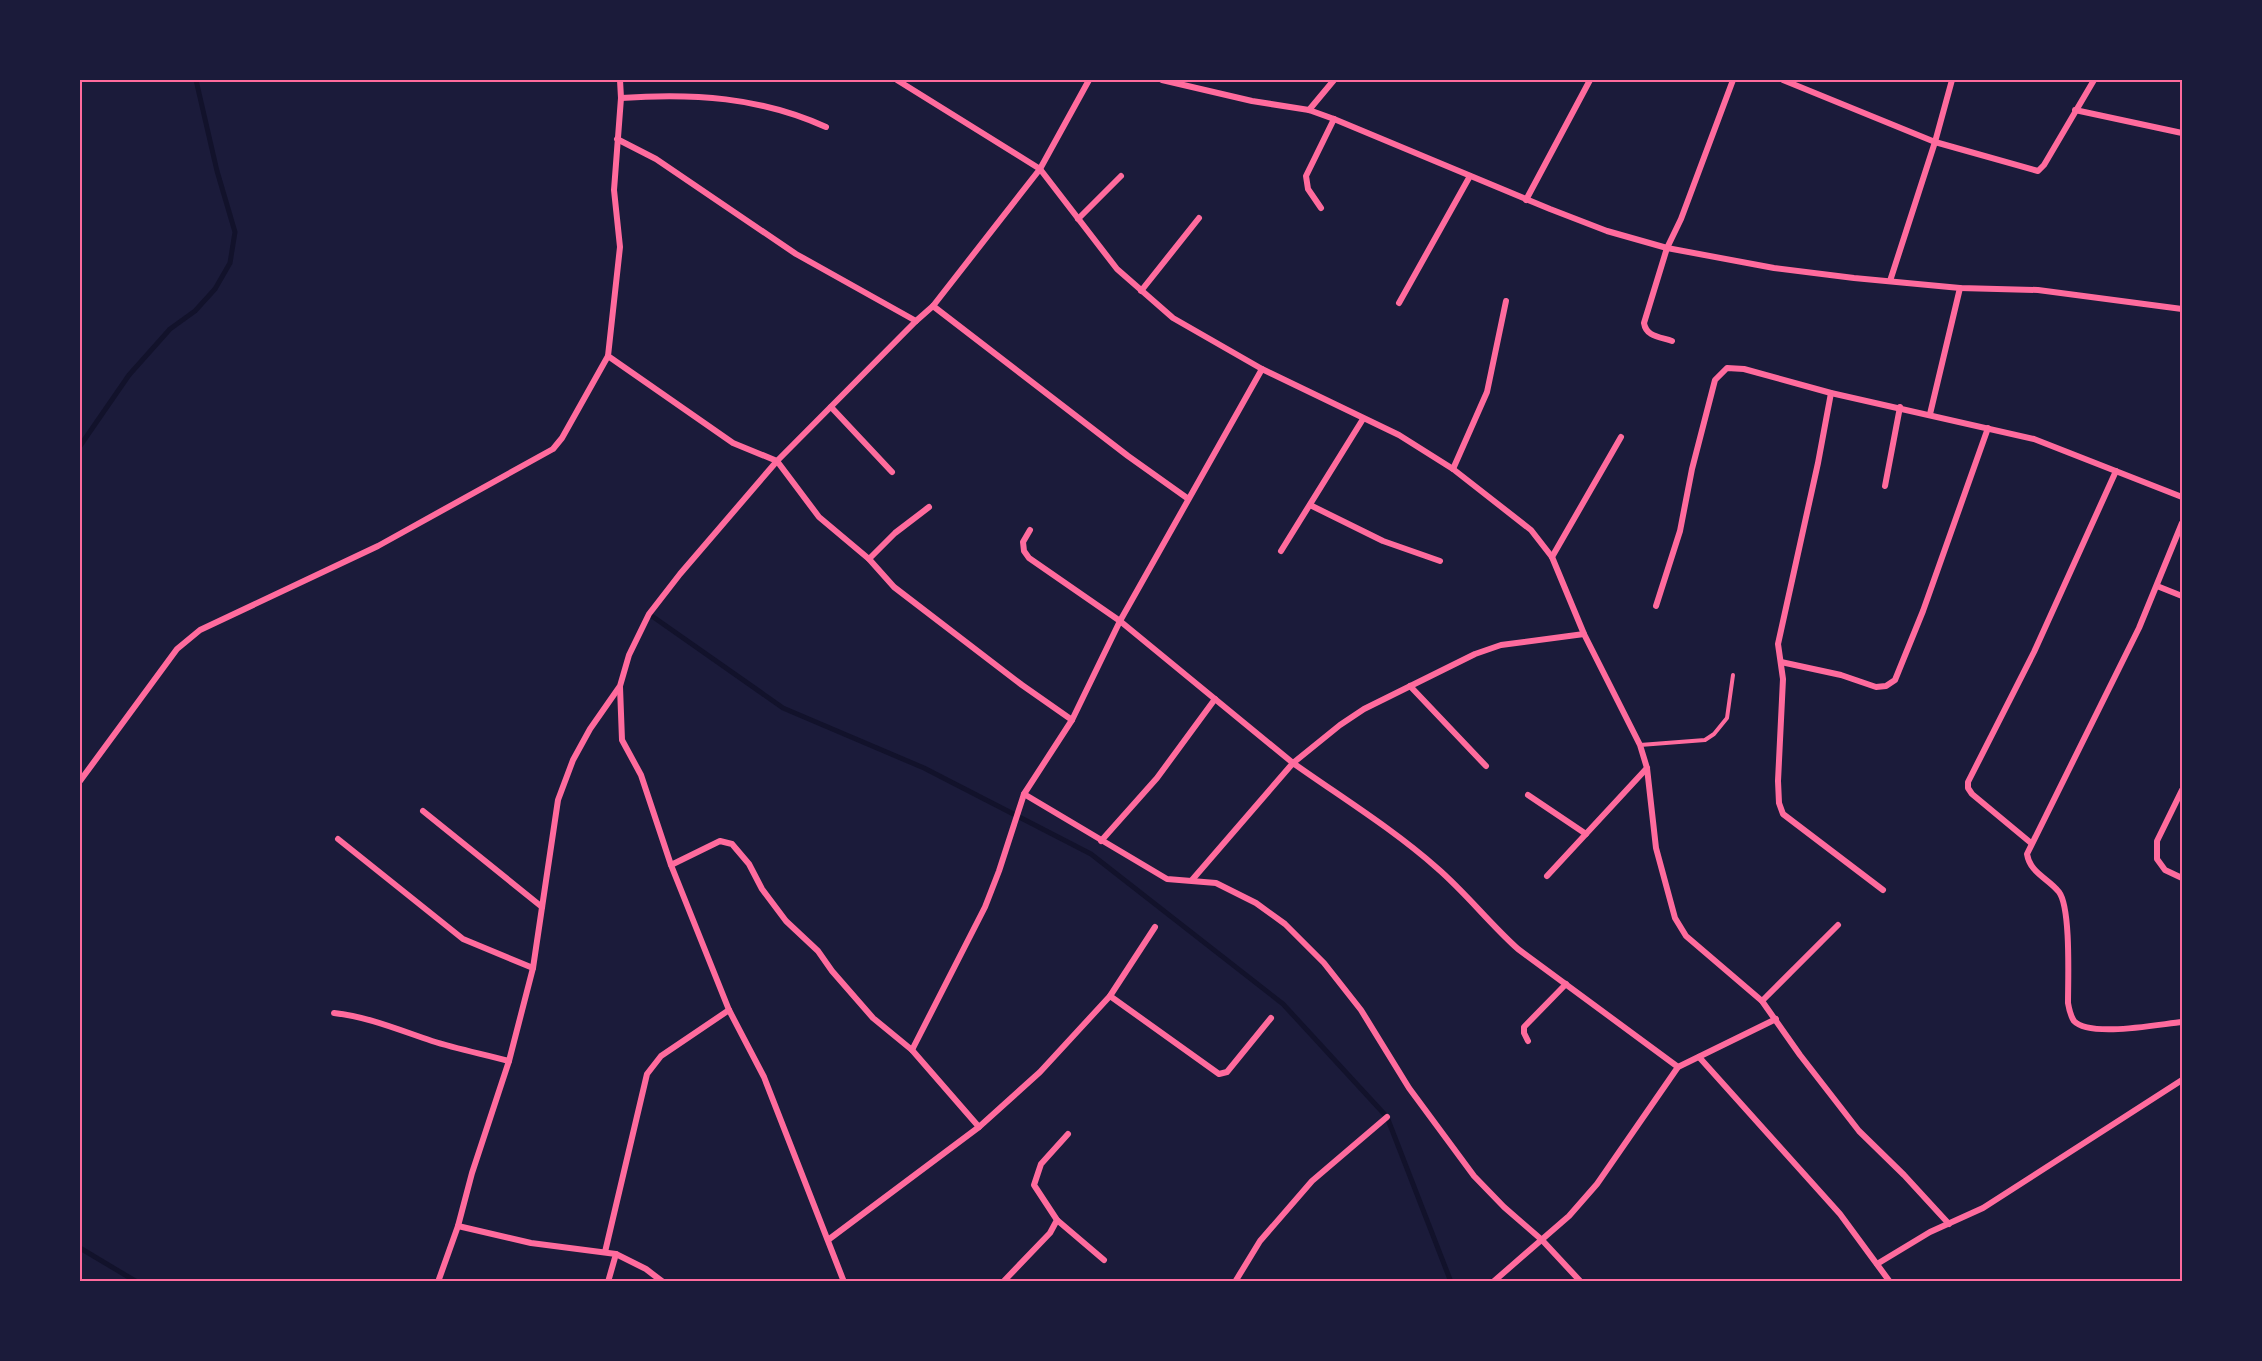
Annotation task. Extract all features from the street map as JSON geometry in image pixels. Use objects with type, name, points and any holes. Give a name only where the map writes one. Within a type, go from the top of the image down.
[{"type":"street","points":[[80,781],[177,649],[200,630],[378,546],[553,449],[562,438],[608,356],[620,247],[614,190],[621,98],[620,80]]},
{"type":"street","points":[[897,80],[1040,169],[1117,269],[1173,318],[1262,369],[1399,435],[1454,469],[1531,530],[1552,557],[1584,634],[1640,745],[1647,768],[1656,848],[1675,918],[1686,936],[1762,1001],[1800,1055],[1859,1131],[1949,1224]]},
{"type":"street","points":[[844,1281],[764,1077],[729,1010],[671,865],[641,775],[622,740],[620,686],[629,655],[649,614],[680,574],[777,461],[933,306],[1040,169],[1089,80]]},
{"type":"street","points":[[1162,80],[1240,98],[1309,110],[1334,118],[1526,200],[1608,231],[1667,248],[1774,268],[1854,278],[1960,288],[2038,290],[2182,309]]},
{"type":"street","points":[[1309,110],[1335,80]]},
{"type":"street","points":[[1526,200],[1590,80]]},
{"type":"street","points":[[1672,341],[1649,334],[1644,323],[1667,248],[1681,219],[1733,80]]},
{"type":"street","points":[[1783,80],[1935,142],[2038,171],[2044,165],[2094,80]]},
{"type":"street","points":[[1890,280],[1935,142],[1952,80]]},
{"type":"street","points":[[621,98],[691,95],[762,104],[808,118],[826,127]]},
{"type":"street","points":[[2075,110],[2182,133]]},
{"type":"street","points":[[1321,208],[1308,189],[1306,176],[1334,118]]},
{"type":"street","points":[[617,139],[656,159],[796,254],[916,321]]},
{"type":"street","points":[[1078,219],[1121,176]]},
{"type":"street","points":[[1399,303],[1470,176]]},
{"type":"street","points":[[1141,291],[1198,218]]},
{"type":"street","points":[[1930,414],[1960,288]]},
{"type":"street","points":[[1454,469],[1487,392],[1506,301]]},
{"type":"street","points":[[933,306],[1128,456],[1187,498]]},
{"type":"street","points":[[608,356],[733,442],[777,461],[819,517],[869,559],[894,587],[1022,685],[1072,720]]},
{"type":"street","points":[[1656,606],[1680,531],[1692,469],[1715,380],[1727,368],[1744,369],[1831,393],[2034,439],[2182,497]]},
{"type":"street","points":[[912,1050],[985,907],[1024,794],[1072,720],[1120,621],[1187,498],[1262,369]]},
{"type":"street","points":[[1831,393],[1778,644],[1783,679],[1779,803],[1783,814],[1883,890]]},
{"type":"street","points":[[831,406],[892,472]]},
{"type":"street","points":[[1885,486],[1900,407]]},
{"type":"street","points":[[1281,551],[1363,419]]},
{"type":"street","points":[[1781,662],[1841,675],[1876,687],[1886,686],[1894,680],[1923,611],[1988,428]]},
{"type":"street","points":[[1552,557],[1621,437]]},
{"type":"street","points":[[2031,843],[1972,794],[1968,788],[1968,782],[2034,652],[2116,471]]},
{"type":"street","points":[[1310,505],[1383,541],[1440,561]]},
{"type":"street","points":[[869,559],[895,533],[929,507]]},
{"type":"street","points":[[2182,524],[2139,628],[2027,854],[2028,863],[2060,892],[2066,908],[2068,1003],[2075,1022],[2084,1027],[2103,1030],[2182,1022]]},
{"type":"street","points":[[1030,530],[1023,542],[1024,550],[1029,558],[1120,621],[1293,763],[1415,850],[1439,870],[1500,933],[1678,1067]]},
{"type":"street","points":[[2157,586],[2182,596]]},
{"type":"street","points":[[1192,880],[1293,763],[1348,719],[1475,654],[1501,645],[1584,634]]},
{"type":"street","points":[[438,1281],[458,1226],[472,1173],[509,1061],[533,968],[558,800],[573,760],[590,729],[620,686]]},
{"type":"street","points":[[1410,686],[1486,766]]},
{"type":"street","points":[[1101,841],[1157,778],[1215,699]]},
{"type":"street","points":[[1547,876],[1647,768]]},
{"type":"street","points":[[2182,790],[2157,841],[2157,859],[2165,870],[2182,878]]},
{"type":"street","points":[[1024,794],[1167,879],[1216,883],[1256,903],[1285,924],[1324,963],[1361,1010],[1409,1088],[1474,1176],[1504,1207],[1542,1240],[1581,1281]]},
{"type":"street","points":[[1528,795],[1586,834]]},
{"type":"street","points":[[423,811],[542,907]]},
{"type":"street","points":[[338,838],[463,939],[533,968]]},
{"type":"street","points":[[671,865],[720,841],[732,844],[749,864],[762,889],[786,921],[818,951],[832,971],[873,1018],[912,1050],[979,1127]]},
{"type":"street","points":[[1762,1001],[1838,925]]},
{"type":"street","points":[[828,1240],[979,1127],[1040,1072],[1110,996],[1155,927]]},
{"type":"street","points":[[1528,1041],[1524,1027],[1566,984]]},
{"type":"street","points":[[1110,996],[1222,1075],[1227,1072],[1271,1018]]},
{"type":"street","points":[[605,1252],[647,1074],[661,1056],[729,1010]]},
{"type":"street","points":[[334,1013],[389,1025],[433,1041],[509,1061]]},
{"type":"street","points":[[1493,1281],[1569,1216],[1597,1184],[1678,1067],[1776,1019]]},
{"type":"street","points":[[1699,1057],[1833,1205],[1890,1281]]},
{"type":"street","points":[[1877,1264],[1930,1232],[1983,1208],[2182,1080]]},
{"type":"street","points":[[1235,1281],[1260,1241],[1312,1181],[1386,1117]]},
{"type":"street","points":[[1068,1134],[1041,1164],[1034,1185],[1057,1220],[1104,1260]]},
{"type":"street","points":[[1003,1281],[1050,1233],[1057,1220]]},
{"type":"street","points":[[458,1226],[531,1243],[616,1254],[646,1269],[663,1281]]},
{"type":"street","points":[[608,1281],[616,1254]]},
{"type":"lane","points":[[1640,745],[1705,740],[1714,734],[1727,718],[1733,675]]},
{"type":"waterway","points":[[80,446],[129,375],[170,329],[195,311],[215,289],[230,263],[235,232],[217,171],[196,80]]},
{"type":"waterway","points":[[649,614],[783,708],[924,768],[1091,854],[1283,1004],[1387,1117],[1451,1282]]},
{"type":"waterway","points":[[80,1248],[137,1282]]}]
